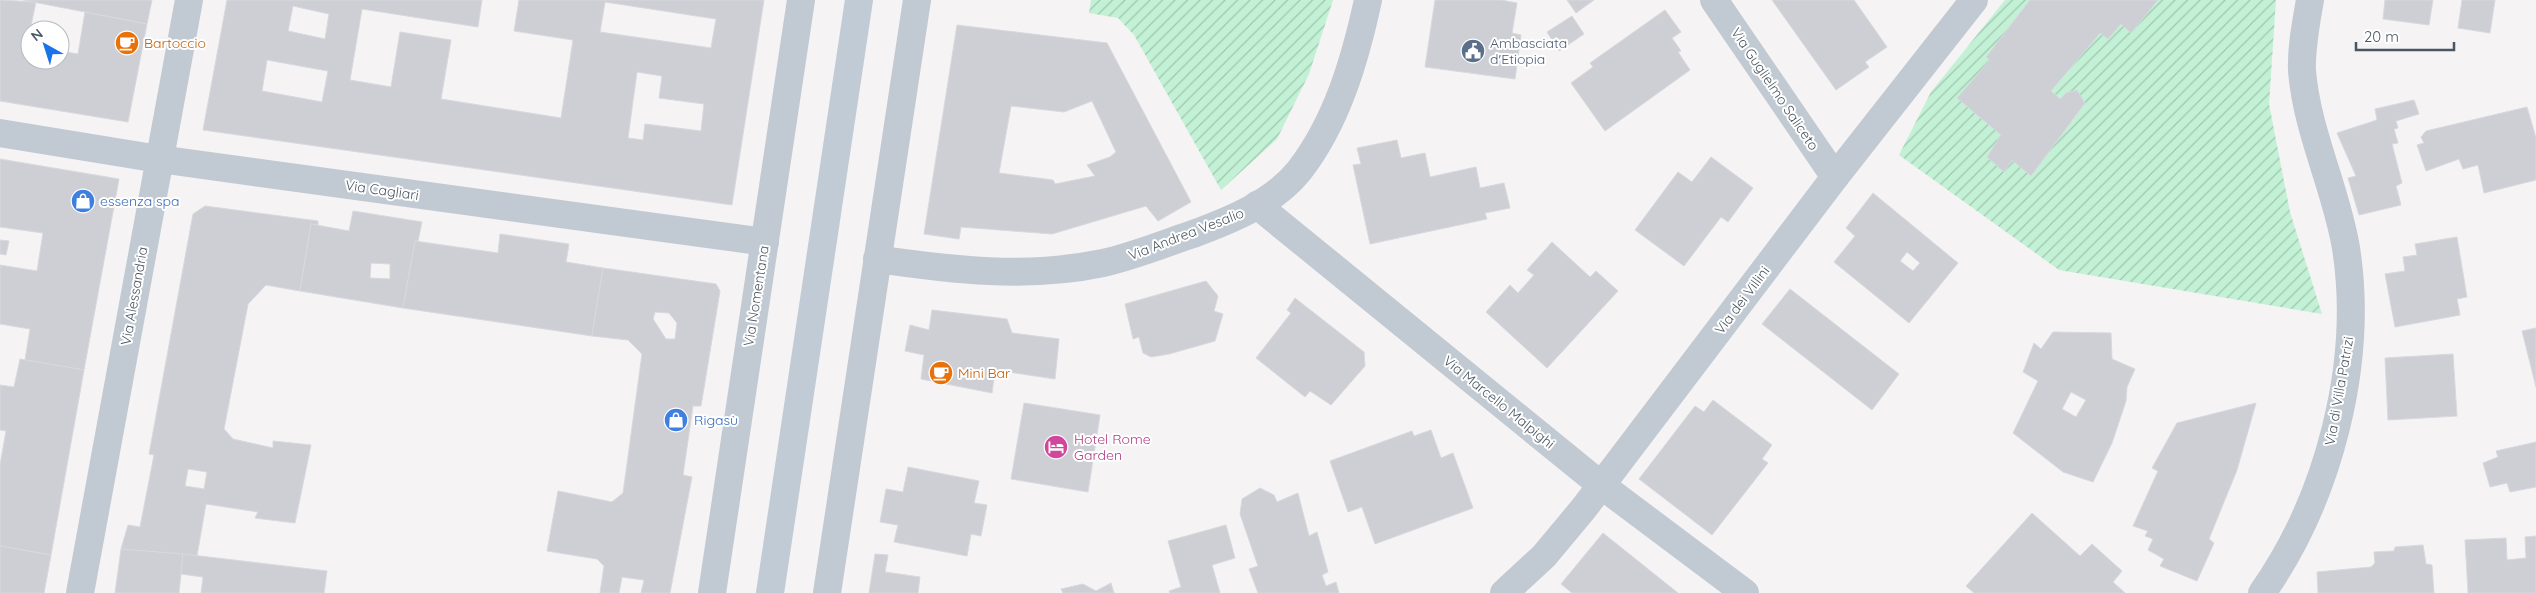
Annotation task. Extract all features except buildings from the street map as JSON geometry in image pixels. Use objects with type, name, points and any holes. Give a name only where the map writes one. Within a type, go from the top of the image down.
[{"type":"main road","points":[[770,593],[859,0]]},
{"type":"street","name":"Via Alessandria","points":[[80,593],[189,0]]},
{"type":"street","name":"Via Nomentana","points":[[712,593],[801,0]]},
{"type":"street","points":[[827,593],[917,0]]},
{"type":"street","name":"Via Andrea Vesalio","points":[[877,259],[992,271],[1033,272],[1064,270],[1102,263],[1148,250],[1219,224],[1257,205],[1286,185],[1319,141],[1335,109],[1351,65],[1368,0]]},
{"type":"street","name":"Via Guglielmo Saliceto","points":[[1714,0],[1835,177]]},
{"type":"street","name":"Via dei Villini","points":[[1504,593],[1544,556],[1602,485],[1835,177],[1974,0]]},
{"type":"street","name":"Via di Villa Patrizi","points":[[2262,593],[2292,547],[2326,461],[2339,410],[2349,348],[2351,304],[2345,246],[2312,123],[2302,70],[2303,48],[2310,0]]},
{"type":"street","name":"Via Cagliari","points":[[0,133],[159,159],[765,242]]},
{"type":"street","name":"Via Marcello Malpighi","points":[[1257,205],[1602,485],[1745,593]]},
{"type":"green space","points":[[1091,0],[1333,0],[1309,74],[1277,139],[1221,190],[1134,35],[1118,18],[1089,13]]},
{"type":"green space","points":[[2005,0],[2276,0],[2269,104],[2290,212],[2322,314],[2059,270],[1899,155],[1931,92]]},
{"type":"place","name":"Bartoccio","points":[[127,43]]},
{"type":"place","name":"Ambasciata d'Etiopia","points":[[1473,51]]},
{"type":"place","name":"essenza spa","points":[[83,201]]},
{"type":"place","name":"Mini Bar","points":[[941,373]]},
{"type":"place","name":"Rigasù","points":[[676,420]]},
{"type":"place","name":"Hotel Rome Garden","points":[[1056,447]]}]
